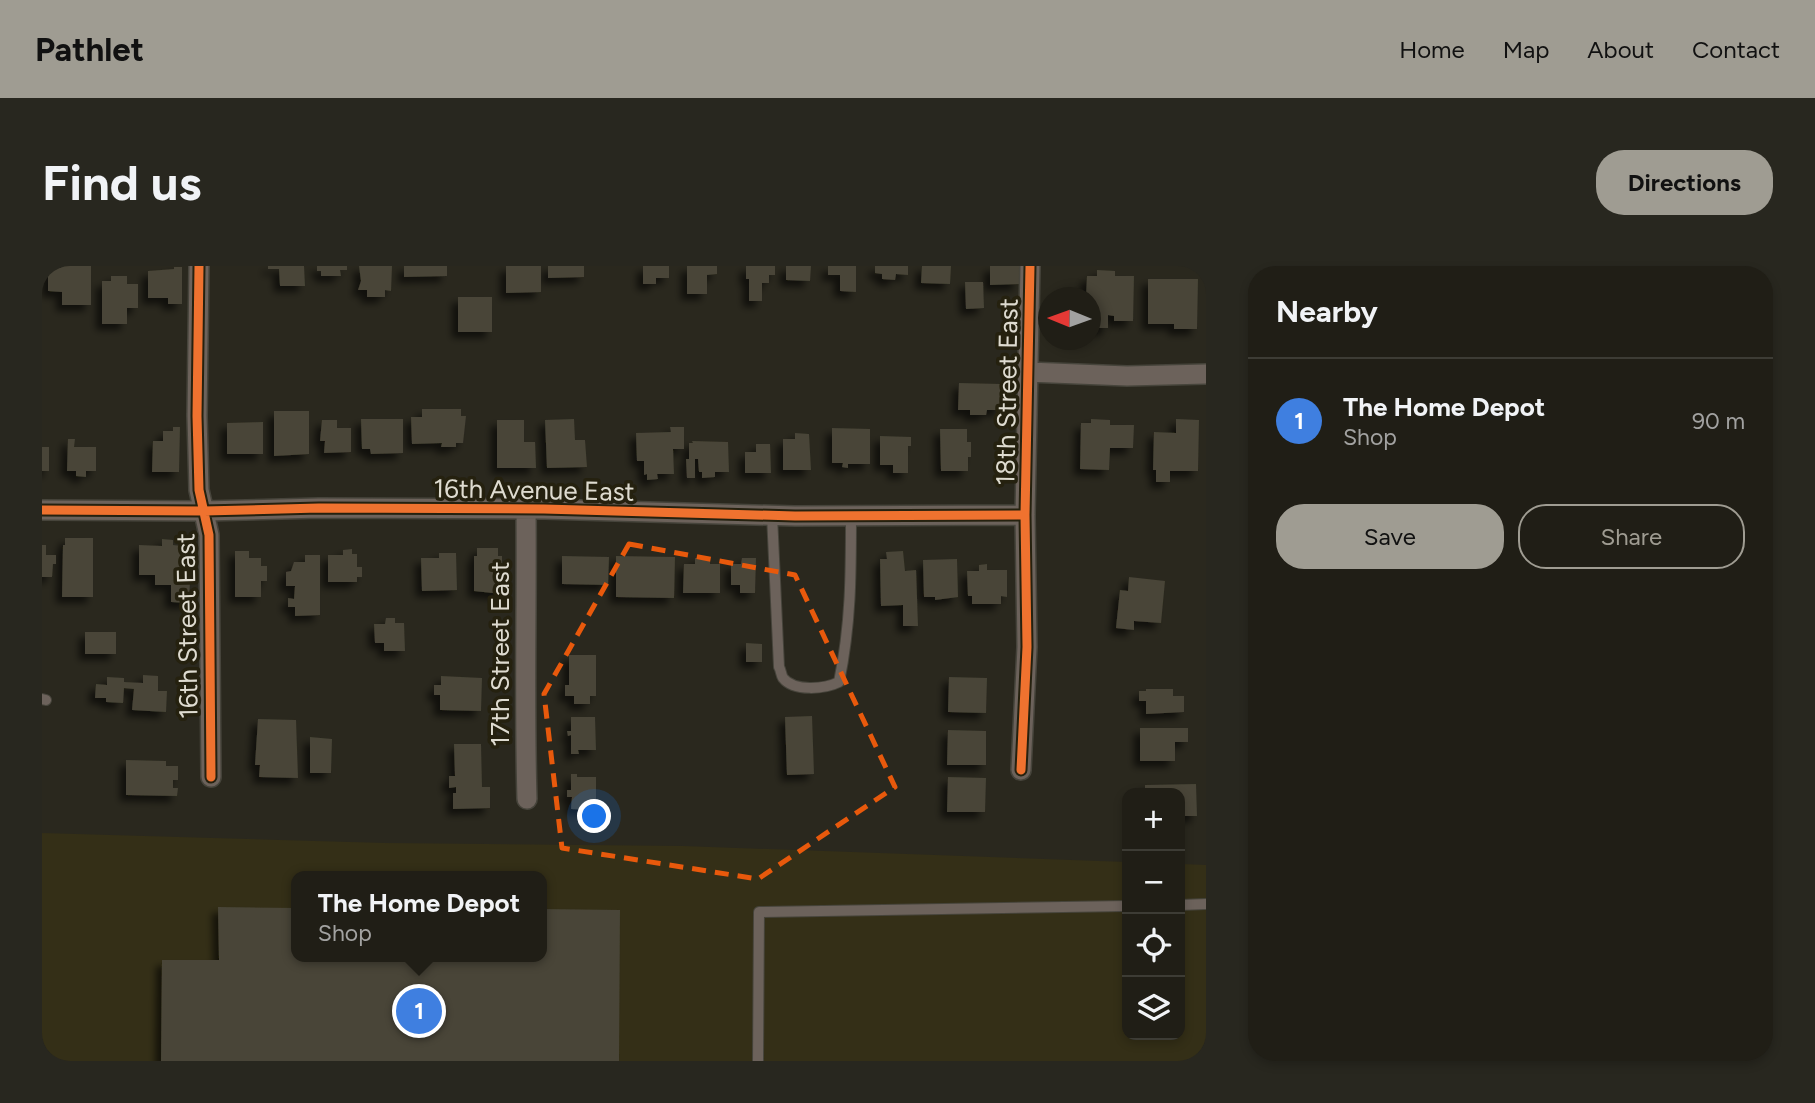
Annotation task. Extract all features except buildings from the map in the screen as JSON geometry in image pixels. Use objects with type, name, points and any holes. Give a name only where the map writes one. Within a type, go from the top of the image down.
[{"type":"street","name":"16th Street East","points":[[199,266],[197,416],[199,490],[209,535],[211,777]]},
{"type":"street","name":"18th Street East","points":[[1021,770],[1027,647],[1030,266]]},
{"type":"street","points":[[1028,372],[1127,376],[1206,374]]},
{"type":"street","name":"16th Avenue East","points":[[42,510],[526,509],[772,515],[1026,515]]},
{"type":"street","name":"17th Street East","points":[[526,509],[527,799]]},
{"type":"lane","points":[[772,515],[779,667],[784,678],[794,686],[829,687],[839,682],[846,651],[851,609],[851,515]]},
{"type":"lane","points":[[1185,905],[1206,904]]},
{"type":"lane","points":[[758,1061],[759,912],[1122,906]]},
{"type":"highlighted area","points":[[629,544],[795,575],[895,787],[758,879],[562,848],[544,694]]},
{"type":"shaded area","points":[[42,833],[385,843],[683,846],[1122,862],[1122,1040],[1185,1040],[1185,864],[1206,865],[1206,1061],[42,1061]]},
{"type":"cycle path","points":[[199,266],[197,416],[199,490],[209,535],[211,777]]},
{"type":"cycle path","points":[[1021,770],[1027,647],[1025,515],[1030,266]]},
{"type":"cycle path","points":[[42,510],[544,509],[795,516],[1025,515]]},
{"type":"place","name":"The Home Depot","points":[[419,1011]]}]
